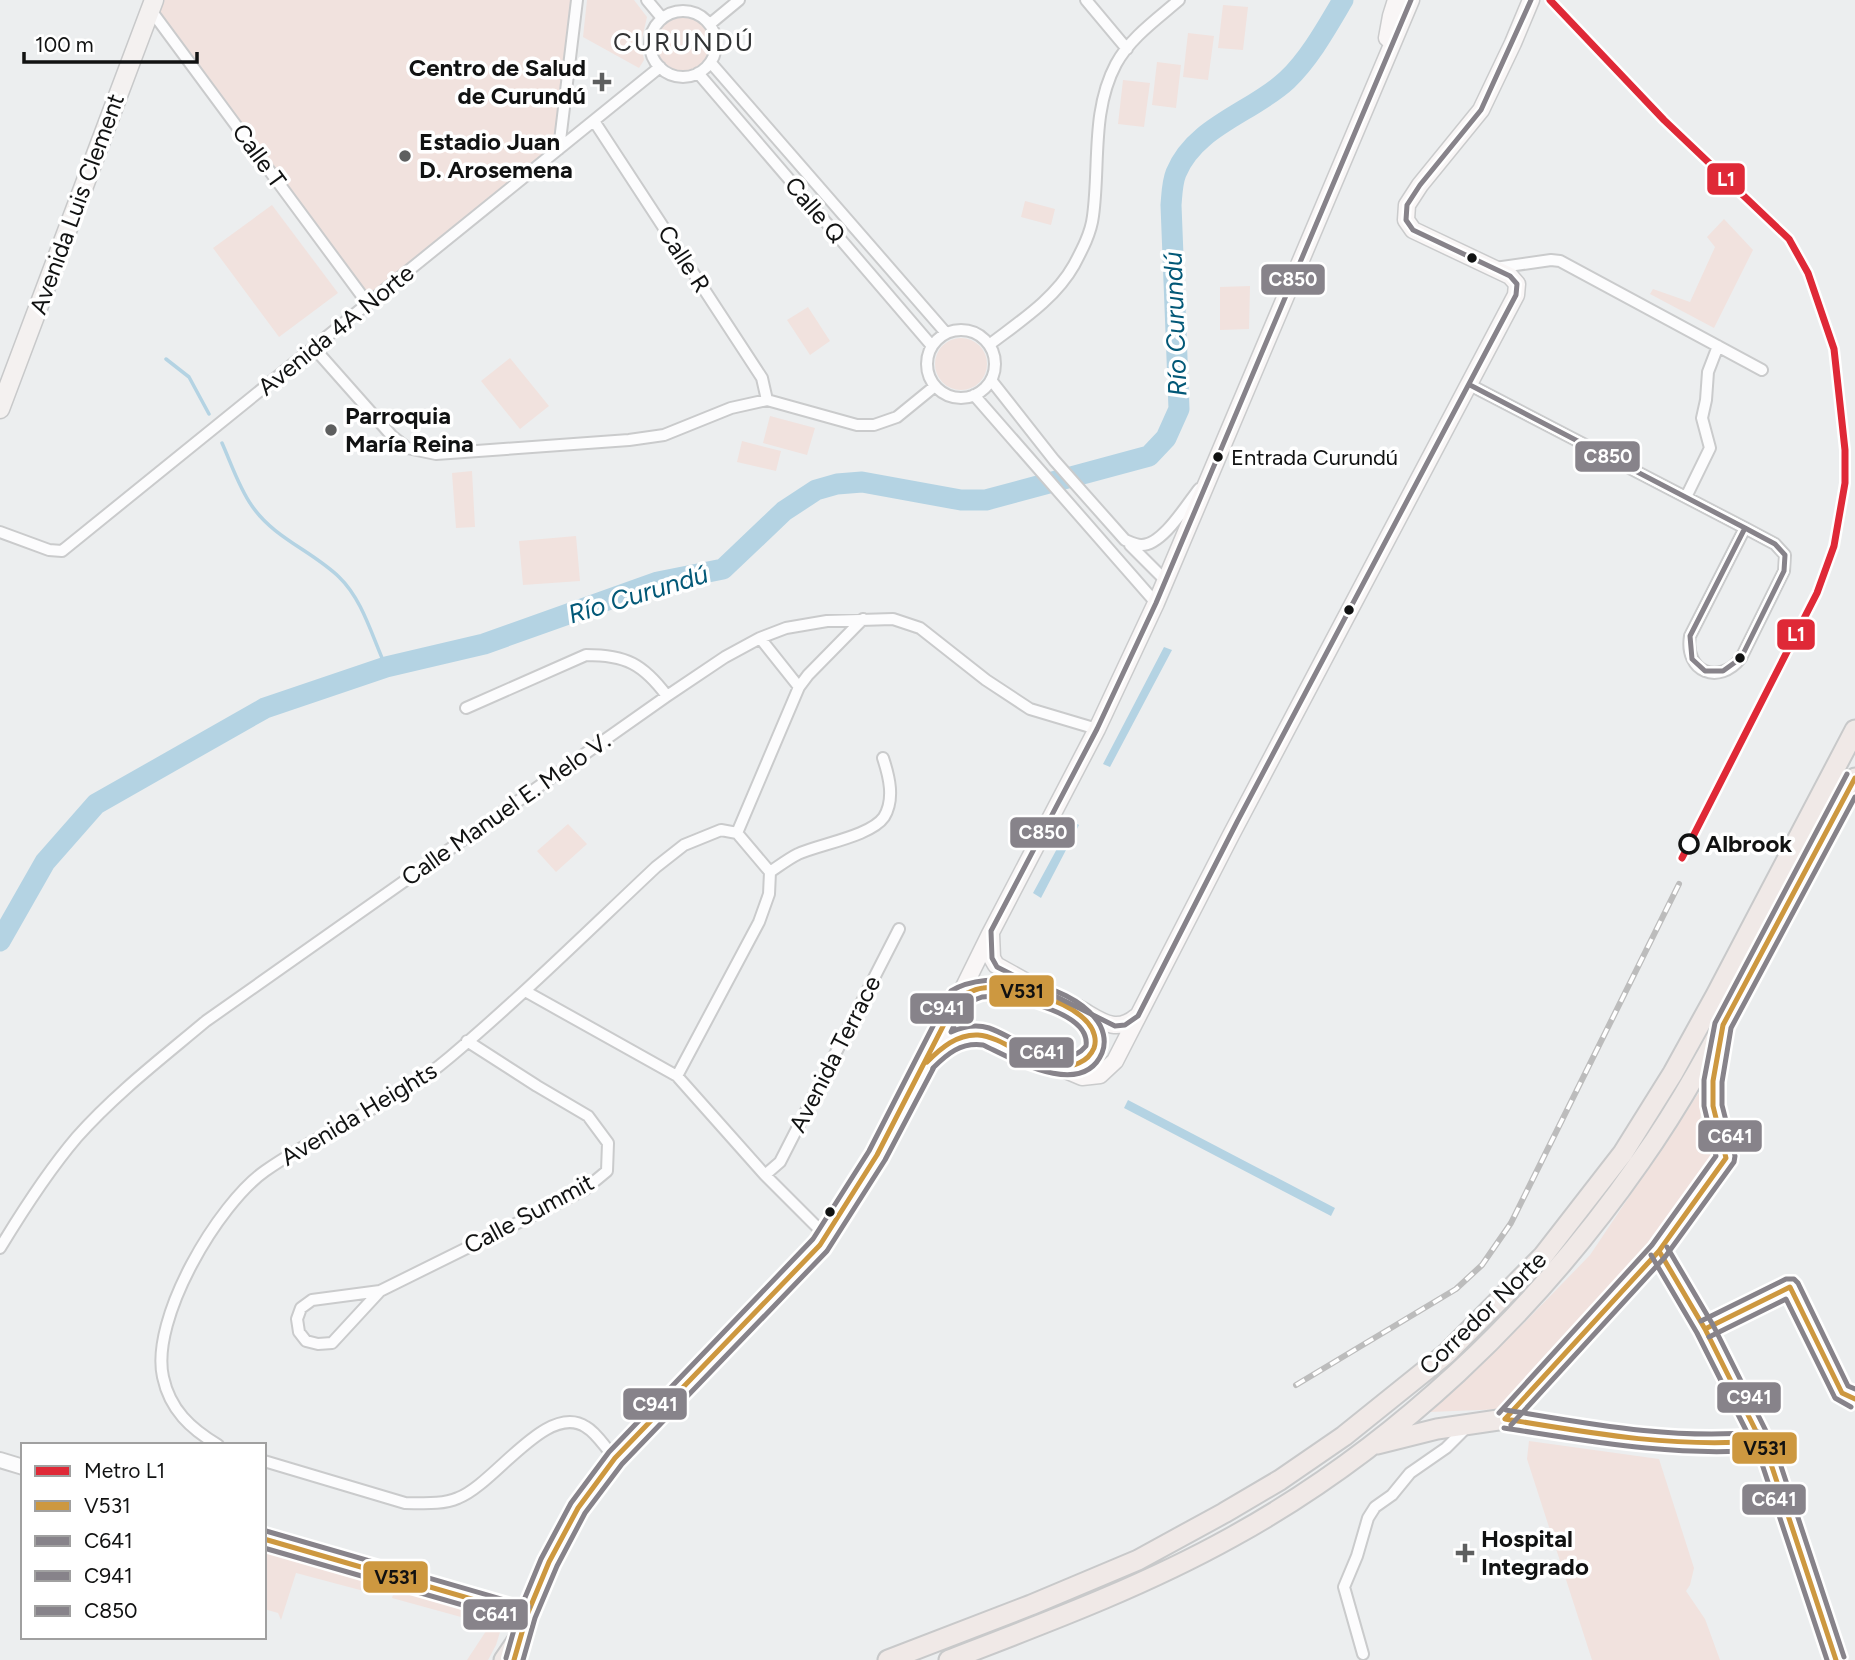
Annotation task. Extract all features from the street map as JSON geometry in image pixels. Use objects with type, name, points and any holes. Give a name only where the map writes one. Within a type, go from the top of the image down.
[{"type":"highway","name":"Corredor Norte","points":[[888,1660],[1138,1560],[1224,1513],[1280,1480],[1344,1436],[1446,1354],[1543,1256],[1623,1153],[1697,1028],[1855,730]]},
{"type":"highway","name":"Corredor Norte","points":[[949,1660],[1149,1580],[1254,1524],[1369,1447],[1463,1368],[1560,1267],[1641,1161],[1682,1098],[1723,1026],[1855,778]]},
{"type":"highway","points":[[1723,1026],[1713,1082],[1713,1106],[1726,1158]]},
{"type":"highway","points":[[1369,1447],[1426,1432],[1505,1419]]},
{"type":"highway","points":[[504,1660],[519,1639]]},
{"type":"main road","points":[[1384,59],[1396,0]]},
{"type":"main road","points":[[514,1660],[527,1615],[549,1562],[578,1508],[615,1458],[826,1236],[858,1190],[927,1062],[991,931],[1097,729],[1156,603],[1411,0]]},
{"type":"main road","points":[[927,1062],[951,1042],[975,1034],[985,1035],[1082,1077],[1103,1074],[1115,1062],[1237,822],[1517,292],[1517,284],[1510,276],[1413,230],[1407,223],[1405,212],[1420,185],[1481,110],[1531,0]]},
{"type":"main road","name":"Avenida Luis Clement","points":[[0,409],[153,4]]},
{"type":"main road","points":[[991,931],[992,960],[1005,972],[1112,1025],[1125,1025],[1138,1016]]},
{"type":"main road","points":[[958,997],[985,988],[1022,991],[1053,1002],[1084,1019],[1095,1038],[1089,1058],[1076,1065],[1052,1065]]},
{"type":"street","points":[[559,149],[577,0]]},
{"type":"street","points":[[647,0],[662,18]]},
{"type":"street","points":[[710,24],[738,0]]},
{"type":"street","points":[[1086,0],[1127,49]]},
{"type":"street","points":[[989,345],[1054,292],[1074,266],[1093,217],[1100,106],[1116,64],[1133,41],[1179,0]]},
{"type":"street","name":"Calle T","points":[[153,4],[368,303]]},
{"type":"street","points":[[687,11],[704,18],[710,24],[716,41],[710,63],[698,73],[680,76],[668,73],[660,67],[652,53],[650,40],[662,18],[668,14],[687,11]]},
{"type":"street","name":"Calle Q","points":[[710,63],[946,334]]},
{"type":"street","name":"Avenida 4A Norte","points":[[0,532],[49,550],[62,551],[660,67]]},
{"type":"street","name":"Calle Q","points":[[698,73],[932,346]]},
{"type":"street","name":"Calle R","points":[[594,121],[762,378],[766,400]]},
{"type":"street","points":[[1495,268],[1560,261],[1762,370]]},
{"type":"street","points":[[965,330],[982,337],[989,345],[995,359],[991,380],[974,396],[953,397],[935,386],[930,379],[927,362],[932,346],[946,334],[965,330]]},
{"type":"street","points":[[1686,497],[1710,449],[1702,418],[1708,372],[1718,346]]},
{"type":"street","points":[[314,348],[392,436],[407,448],[436,454],[629,440],[668,434],[731,408],[766,400],[857,425],[874,425],[897,417],[935,386]]},
{"type":"street","points":[[991,380],[1084,495],[1165,580]]},
{"type":"street","points":[[1470,385],[1776,544],[1785,555],[1784,571],[1741,658],[1732,670],[1720,673],[1704,670],[1693,661],[1688,649],[1690,636],[1745,528]]},
{"type":"street","points":[[974,396],[1156,603]]},
{"type":"street","points":[[1125,540],[1139,546],[1150,544],[1166,531],[1207,478]]},
{"type":"street","points":[[677,1076],[759,922],[769,894],[770,872],[737,833],[799,687],[863,619]]},
{"type":"street","name":"Calle Manuel E. Melo V.","points":[[0,1248],[78,1137],[140,1076],[206,1021],[667,696],[725,657],[760,638],[786,628],[827,621],[893,619],[920,628],[986,680],[1030,709],[1097,729]]},
{"type":"street","points":[[760,638],[799,687]]},
{"type":"street","points":[[466,708],[586,655],[607,655],[628,660],[652,676],[667,696]]},
{"type":"street","points":[[770,872],[799,854],[867,830],[883,818],[890,800],[889,775],[883,758]]},
{"type":"street","name":"Avenida Heights","points":[[214,1443],[195,1432],[174,1405],[163,1377],[161,1358],[164,1333],[201,1248],[237,1195],[264,1172],[316,1139],[391,1100],[448,1059],[656,867],[684,845],[721,830],[737,833]]},
{"type":"street","name":"Avenida Terrace","points":[[765,1175],[780,1163],[899,929]]},
{"type":"street","points":[[524,991],[677,1076],[765,1175],[826,1236]]},
{"type":"street","name":"Calle Summit","points":[[380,1291],[584,1190],[607,1171],[608,1143],[588,1116],[467,1041]]},
{"type":"street","points":[[1505,1419],[1659,1251],[1726,1158]]},
{"type":"street","points":[[380,1291],[332,1343],[318,1345],[306,1341],[299,1332],[297,1319],[301,1308],[312,1300],[380,1291]]},
{"type":"street","points":[[1505,1419],[1656,1443],[1731,1445],[1759,1441]]},
{"type":"street","points":[[266,1462],[405,1503],[429,1504],[457,1499],[482,1485],[537,1433],[554,1424],[565,1422],[586,1426],[615,1458]]},
{"type":"street","points":[[1363,1654],[1344,1587],[1368,1518],[1375,1507],[1392,1495],[1410,1473],[1446,1448],[1471,1423]]},
{"type":"street","points":[[1752,1423],[1768,1455],[1836,1660]]},
{"type":"street","points":[[0,1460],[21,1466]]},
{"type":"street","points":[[266,1540],[527,1615]]},
{"type":"shaded area","name":"Estadio Juan D. Arosemena","points":[[155,0],[577,0],[559,149],[368,304],[150,9]]},
{"type":"shaded area","points":[[587,0],[634,0],[647,17],[641,43],[644,60],[639,68],[583,37]]},
{"type":"shaded area","points":[[1223,5],[1248,7],[1243,50],[1218,48]]},
{"type":"shaded area","points":[[683,11],[696,14],[706,21],[713,31],[716,44],[713,57],[706,67],[696,74],[683,77],[670,74],[660,67],[653,57],[650,44],[653,31],[660,21],[670,14]]},
{"type":"shaded area","points":[[1188,33],[1214,36],[1208,80],[1183,77]]},
{"type":"shaded area","points":[[1157,62],[1181,65],[1176,108],[1152,105]]},
{"type":"shaded area","points":[[1123,80],[1150,83],[1144,127],[1118,124]]},
{"type":"shaded area","points":[[1025,201],[1055,209],[1051,225],[1021,217]]},
{"type":"shaded area","points":[[272,205],[338,293],[279,337],[213,248]]},
{"type":"shaded area","points":[[1724,219],[1753,250],[1714,328],[1650,294],[1653,289],[1690,302],[1715,247],[1707,237]]},
{"type":"shaded area","points":[[1250,286],[1249,329],[1220,330],[1220,287]]},
{"type":"shaded area","points":[[808,307],[830,341],[810,355],[787,320]]},
{"type":"shaded area","points":[[961,338],[971,340],[979,346],[985,354],[985,374],[979,382],[971,388],[961,390],[951,388],[943,382],[937,374],[935,364],[937,354],[943,346],[951,340]]},
{"type":"shaded area","points":[[510,358],[549,406],[520,429],[481,381]]},
{"type":"shaded area","points":[[770,416],[815,428],[807,455],[763,443]]},
{"type":"shaded area","points":[[742,441],[781,451],[776,471],[737,462]]},
{"type":"shaded area","points":[[472,471],[475,527],[456,528],[452,473]]},
{"type":"shaded area","points":[[576,536],[580,581],[523,585],[519,541]]},
{"type":"shaded area","points":[[568,824],[587,844],[556,872],[537,851]]},
{"type":"shaded area","points":[[1704,1085],[1700,1121],[1713,1161],[1655,1245],[1589,1321],[1505,1409],[1429,1412],[1526,1321],[1590,1255]]},
{"type":"shaded area","points":[[1529,1441],[1659,1459],[1694,1568],[1686,1591],[1705,1619],[1720,1660],[1592,1660],[1527,1459]]},
{"type":"shaded area","points":[[266,1552],[381,1584],[379,1595],[296,1573],[281,1620],[278,1613],[266,1610]]},
{"type":"shaded area","points":[[395,1588],[493,1620],[501,1629],[488,1660],[467,1660],[490,1625],[392,1598]]},
{"type":"water","points":[[1164,647],[1172,650],[1110,767],[1103,764]]},
{"type":"water","points":[[1072,821],[1079,825],[1041,898],[1033,893]]},
{"type":"water","points":[[1128,1100],[1335,1208],[1331,1216],[1124,1108]]},
{"type":"waterway","name":"Río Curundú","points":[[0,941],[45,862],[96,804],[265,708],[386,667],[484,644],[658,582],[723,569],[784,511],[816,490],[837,484],[862,482],[961,500],[986,500],[1149,456],[1166,438],[1179,409],[1171,205],[1176,173],[1185,157],[1211,131],[1287,80],[1318,42],[1343,0]]},
{"type":"waterway","points":[[166,359],[189,377],[209,414]]},
{"type":"waterway","points":[[222,443],[243,491],[261,517],[282,536],[328,568],[347,586],[361,608],[386,667]]},
{"type":"railway","points":[[1296,1385],[1456,1289],[1482,1265],[1511,1223],[1679,884]]},
{"type":"metro line","name":"L1","points":[[1550,0],[1664,120],[1789,239],[1808,273],[1834,349],[1845,450],[1845,483],[1834,546],[1817,593],[1682,858]]},
{"type":"transit line","name":"C850","points":[[1411,0],[1156,603],[1097,729],[991,931],[992,958],[997,967],[1115,1026],[1125,1025],[1138,1016],[1237,822],[1516,295],[1517,284],[1510,276],[1413,230],[1406,220],[1407,205],[1420,185],[1481,110],[1531,0]]},
{"type":"transit line","name":"C850","points":[[1470,385],[1745,528]]},
{"type":"transit line","name":"C850","points":[[1745,528],[1775,544],[1785,555],[1784,571],[1741,658],[1723,671],[1705,671],[1692,659],[1690,636],[1745,528]]},
{"type":"transit line","name":"C941","points":[[1499,1413],[1652,1245],[1716,1156],[1704,1106],[1704,1080],[1715,1023],[1847,774]]},
{"type":"transit line","name":"V531","points":[[1505,1419],[1659,1251],[1726,1158],[1713,1106],[1713,1081],[1723,1025],[1855,778]]},
{"type":"transit line","name":"C641","points":[[1511,1425],[1665,1257],[1734,1162],[1735,1156],[1722,1105],[1722,1082],[1731,1028],[1855,797]]},
{"type":"transit line","name":"C941","points":[[506,1658],[519,1612],[541,1559],[571,1503],[609,1452],[813,1239],[869,1151],[951,991],[967,984],[1006,980],[1047,988],[1082,1006],[1098,1022],[1103,1034],[1102,1053],[1092,1067],[1079,1073],[1063,1075],[1046,1072],[983,1045],[961,1047],[933,1068]]},
{"type":"transit line","name":"V531","points":[[514,1660],[527,1615],[549,1562],[578,1508],[615,1458],[820,1245],[877,1155],[958,997],[995,987],[1039,995],[1068,1007],[1079,1015],[1090,1026],[1095,1038],[1094,1048],[1088,1057],[1079,1063],[1066,1066],[1039,1062],[1002,1042],[978,1035],[956,1039],[927,1062]]},
{"type":"transit line","name":"C641","points":[[995,996],[1036,1004],[1066,1016],[1085,1034],[1086,1046],[1076,1054],[1051,1056],[989,1028],[969,1027],[951,1032],[964,1004],[982,997],[995,996]]},
{"type":"transit line","name":"C641","points":[[523,1660],[535,1618],[557,1566],[585,1513],[622,1464],[827,1251],[885,1160],[933,1069]]},
{"type":"transit line","name":"C941","points":[[1667,1247],[1713,1325],[1776,1451],[1844,1657]]},
{"type":"transit line","name":"V531","points":[[1659,1251],[1705,1329],[1768,1455],[1836,1660]]},
{"type":"transit line","name":"C641","points":[[1651,1255],[1697,1333],[1760,1458],[1827,1660]]},
{"type":"transit line","name":"C941","points":[[1701,1321],[1786,1279],[1794,1279],[1848,1386],[1855,1389]]},
{"type":"transit line","name":"V531","points":[[1705,1329],[1790,1287],[1842,1393],[1855,1399]]},
{"type":"transit line","name":"C641","points":[[1709,1337],[1786,1299],[1835,1398],[1851,1407]]},
{"type":"transit line","name":"C941","points":[[1506,1410],[1663,1432],[1758,1432]]},
{"type":"transit line","name":"V531","points":[[1505,1419],[1663,1441],[1759,1441]]},
{"type":"transit line","name":"C641","points":[[1504,1428],[1663,1450],[1760,1450]]},
{"type":"transit line","name":"C941","points":[[266,1531],[529,1607]]},
{"type":"transit line","name":"V531","points":[[266,1540],[527,1615]]},
{"type":"transit line","name":"C641","points":[[266,1549],[525,1623]]},
{"type":"place","name":"Centro de Salud de Curundú","points":[[602,82]]},
{"type":"place","name":"Estadio Juan D. Arosemena","points":[[405,156]]},
{"type":"place","name":"Parroquia María Reina","points":[[331,430]]},
{"type":"place","name":"Entrada Curundú","points":[[1218,457]]},
{"type":"place","name":"Albrook","points":[[1689,844]]},
{"type":"place","name":"Hospital Integrado","points":[[1465,1553]]},
{"type":"district","name":"CURUNDÚ","points":[[684,42]]}]
